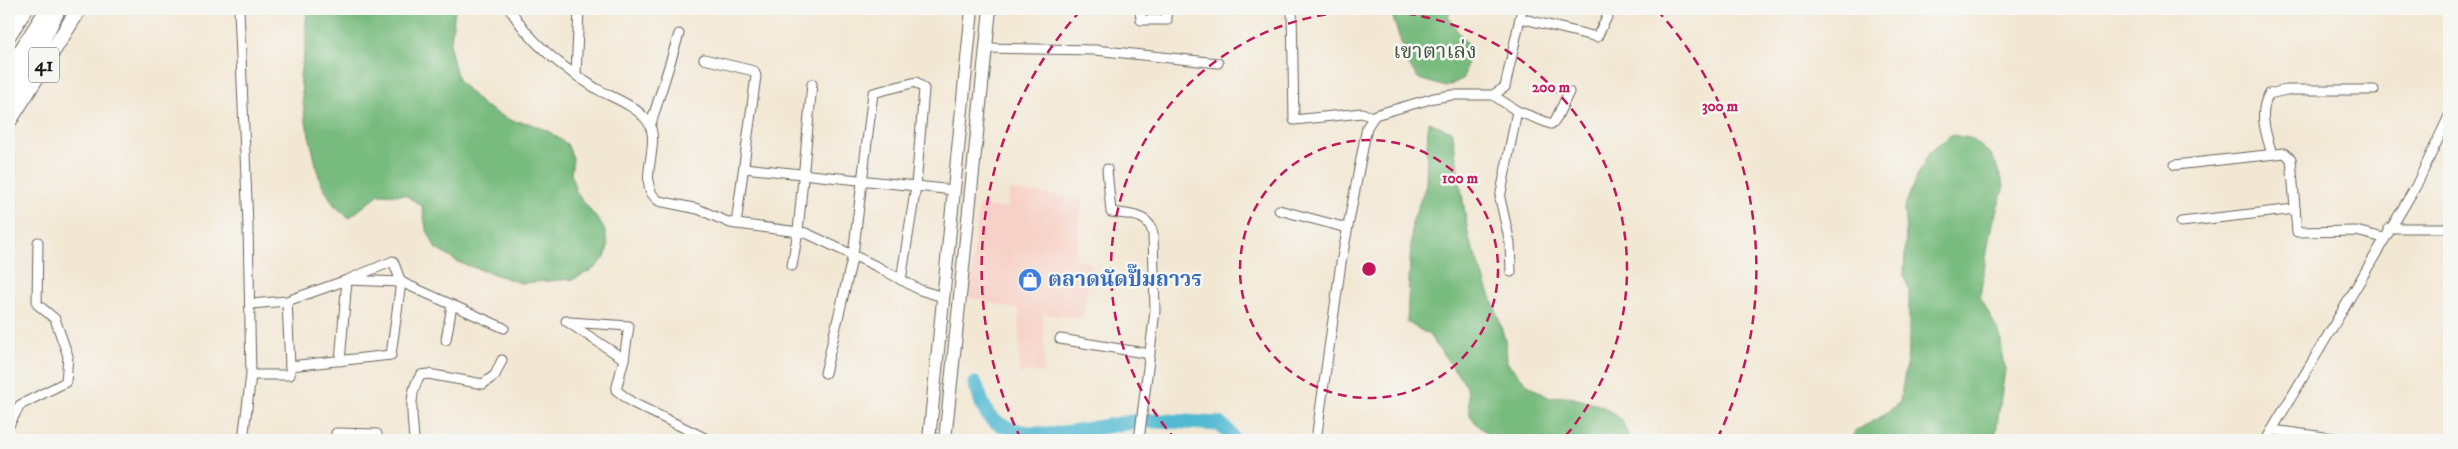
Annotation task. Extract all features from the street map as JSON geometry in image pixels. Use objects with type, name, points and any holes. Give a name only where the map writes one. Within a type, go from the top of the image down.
[{"type":"highway","points":[[9,34],[25,9]]},
{"type":"highway","points":[[9,70],[48,9]]},
{"type":"highway","points":[[9,96],[36,53],[58,9]]},
{"type":"highway","name":"41","points":[[9,121],[79,9]]},
{"type":"main road","points":[[929,440],[972,9]]},
{"type":"main road","points":[[945,440],[990,9]]},
{"type":"street","points":[[239,9],[251,375],[243,440]]},
{"type":"street","points":[[510,9],[533,39],[576,74],[635,110],[650,127]]},
{"type":"street","points":[[576,74],[579,9]]},
{"type":"street","points":[[1140,9],[1142,20],[1167,20],[1165,9]]},
{"type":"street","points":[[1292,9],[1294,120],[1362,113],[1372,117],[1434,98],[1493,95],[1505,87],[1521,13],[1597,37],[1611,9]]},
{"type":"street","points":[[679,34],[650,127],[652,139],[649,190],[654,198],[659,201],[710,213],[736,224],[798,231],[853,255],[920,290],[943,297]]},
{"type":"street","points":[[986,48],[1095,50],[1218,63]]},
{"type":"street","points":[[704,59],[747,69],[755,73],[736,224]]},
{"type":"street","points":[[825,373],[853,255],[873,92],[916,82],[924,89],[916,186],[901,280]]},
{"type":"street","points":[[792,266],[798,231],[812,84]]},
{"type":"street","points":[[2272,154],[2264,129],[2264,111],[2270,94],[2286,90],[2374,90]]},
{"type":"street","points":[[1493,95],[1517,111],[1551,124],[1555,121],[1569,92]]},
{"type":"street","points":[[1511,272],[1510,243],[1500,198],[1517,111]]},
{"type":"street","points":[[2266,440],[2416,186],[2449,116]]},
{"type":"street","points":[[1316,440],[1347,228],[1363,138],[1372,117]]},
{"type":"street","points":[[2175,165],[2285,153],[2291,159],[2298,233],[2356,230],[2384,238]]},
{"type":"street","points":[[744,168],[954,190]]},
{"type":"street","points":[[1107,169],[1111,212],[1145,218],[1152,226],[1154,234],[1155,311],[1139,440]]},
{"type":"street","points":[[2181,222],[2295,209]]},
{"type":"street","points":[[1279,210],[1347,228]]},
{"type":"street","points":[[2390,228],[2449,228]]},
{"type":"street","points":[[9,425],[20,405],[66,382],[68,356],[55,319],[37,304],[38,242]]},
{"type":"street","points":[[250,304],[287,301],[348,280],[393,261],[401,282],[391,355],[290,366]]},
{"type":"street","points":[[348,280],[401,282],[504,328]]},
{"type":"street","points":[[340,361],[348,280]]},
{"type":"street","points":[[251,375],[290,375],[287,301]]},
{"type":"street","points":[[446,340],[452,305]]},
{"type":"street","points":[[624,358],[566,321],[630,326],[624,358],[616,390],[633,403],[709,440]]},
{"type":"street","points":[[1060,339],[1150,354]]},
{"type":"street","points":[[414,440],[412,398],[416,382],[421,375],[428,374],[483,384],[495,375],[502,360]]},
{"type":"street","points":[[2272,430],[2348,440]]},
{"type":"street","points":[[336,433],[377,434],[377,440]]},
{"type":"shaded area","name":"ตลาดนัดปั๊มถาวร","points":[[1009,190],[1082,198],[1076,260],[1092,263],[1083,318],[1043,314],[1044,372],[1019,373],[1019,310],[968,297],[979,206],[1007,208]]},
{"type":"green space","points":[[308,9],[455,9],[450,48],[458,80],[483,105],[498,114],[512,121],[528,123],[548,131],[567,144],[573,158],[571,174],[576,192],[604,228],[608,246],[605,258],[595,268],[574,279],[521,283],[460,263],[436,249],[426,228],[422,206],[405,195],[379,194],[349,218],[334,205],[320,181],[305,118],[300,75],[306,44]]},
{"type":"green space","name":"เขาตาเล่ง","points":[[1390,9],[1451,9],[1448,18],[1469,47],[1464,78],[1446,87],[1419,79],[1409,66]]},
{"type":"green space","points":[[1428,122],[1452,131],[1469,239],[1498,316],[1506,344],[1507,362],[1528,385],[1548,397],[1567,396],[1602,406],[1621,419],[1630,440],[1497,440],[1478,426],[1470,415],[1467,387],[1429,335],[1407,322],[1412,223],[1426,185]]},
{"type":"green space","points":[[1951,135],[1970,138],[1992,155],[2004,186],[1990,233],[1980,296],[2000,335],[2005,369],[1996,440],[1851,440],[1855,431],[1881,417],[1900,402],[1909,348],[1909,290],[1904,275],[1906,231],[1904,209],[1915,180],[1929,153]]},
{"type":"waterway","points":[[975,384],[984,409],[990,418],[1011,429],[1030,433],[1067,433],[1125,423],[1162,421],[1220,424],[1229,432],[1233,440]]},
{"type":"place","name":"ตลาดนัดปั๊มถาวร","points":[[1030,280]]}]
